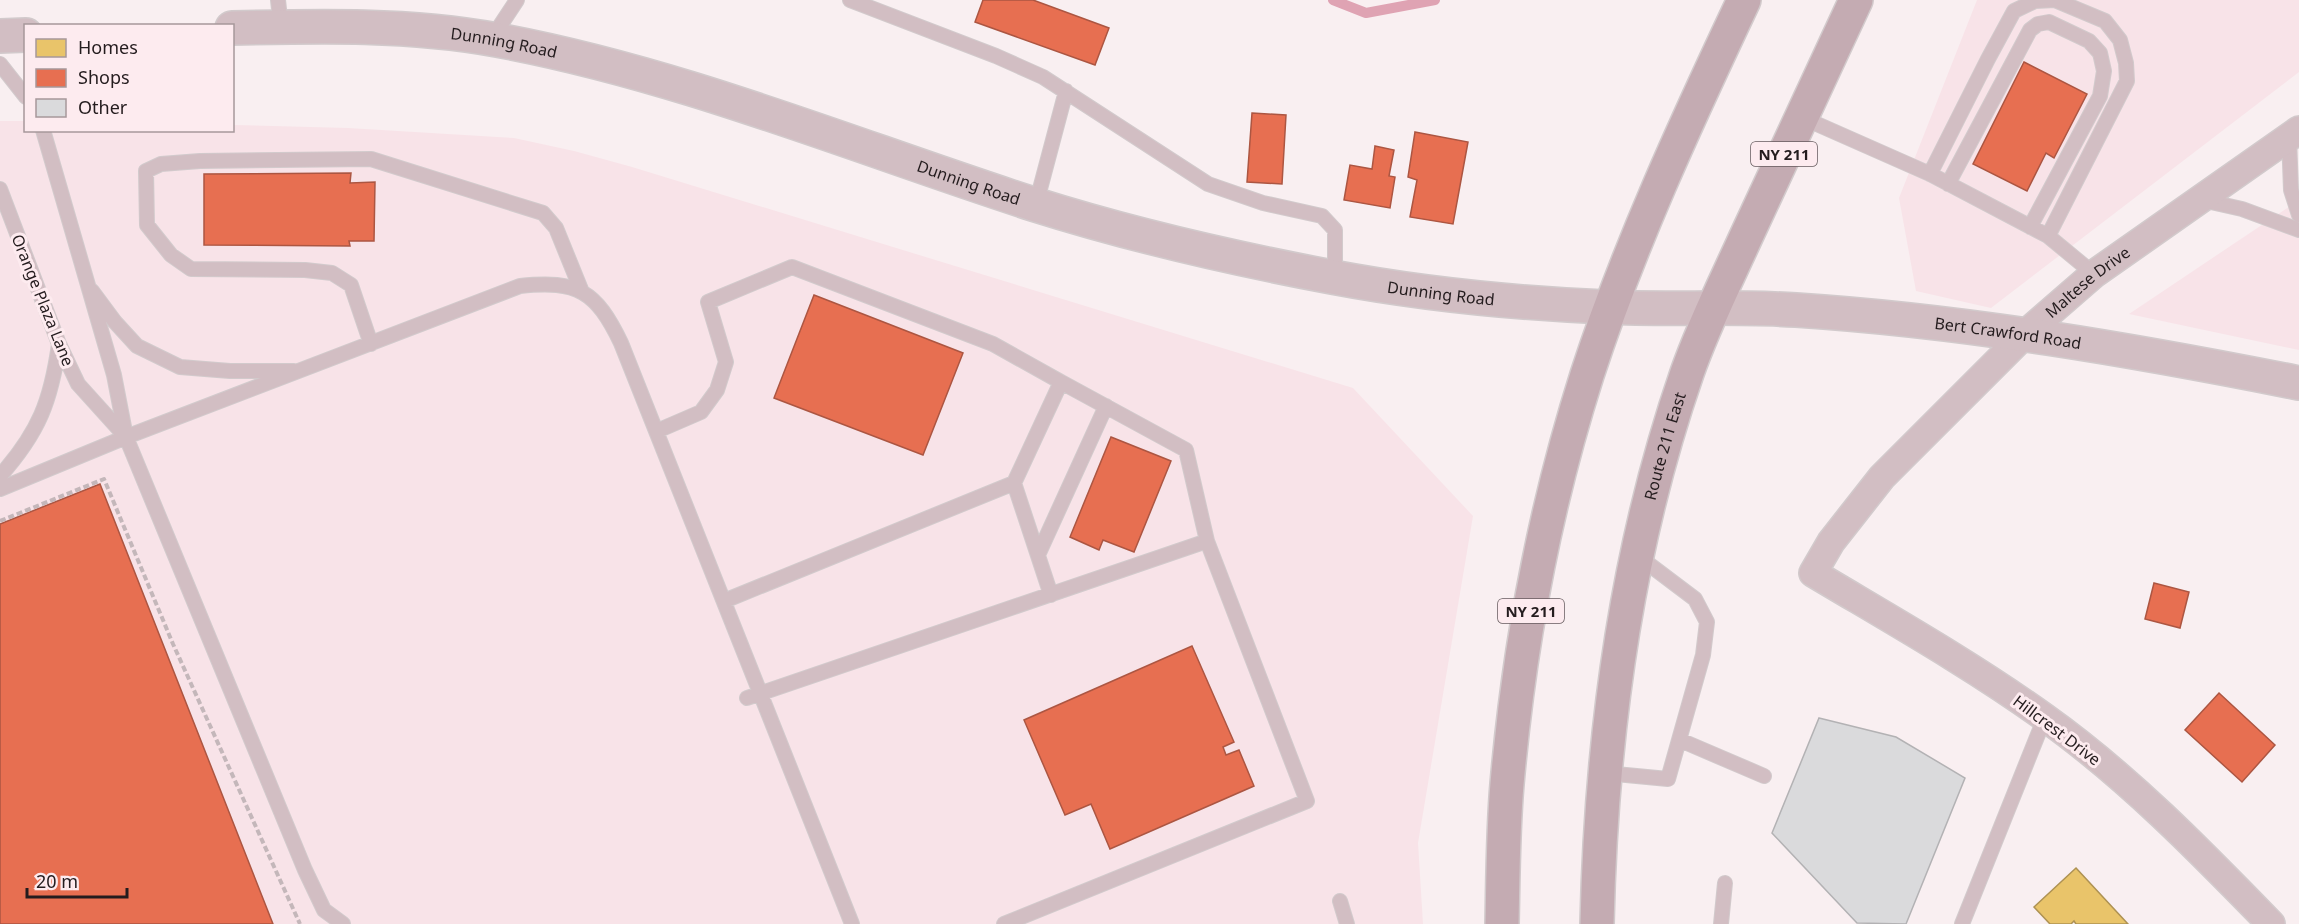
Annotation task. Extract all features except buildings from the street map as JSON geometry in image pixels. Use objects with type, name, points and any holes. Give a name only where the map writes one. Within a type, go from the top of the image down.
[{"type":"main road","name":"NY 211","points":[[1502,924],[1507,787],[1514,715],[1524,645],[1550,512],[1568,440],[1630,253],[1668,163],[1744,0]]},
{"type":"main road","name":"Route 211 East","points":[[1597,924],[1605,773],[1620,655],[1637,555],[1669,426],[1688,370],[1714,308],[1856,0]]},
{"type":"street","name":"Dunning Road","points":[[234,27],[280,14],[491,39],[569,55],[742,105],[1035,204],[1217,254],[1335,278],[1509,301],[1610,308],[1714,308]]},
{"type":"street","points":[[0,36],[24,35]]},
{"type":"street","name":"Maltese Drive","points":[[1812,573],[1831,542],[1882,477],[2025,334],[2094,274],[2294,133]]},
{"type":"street","name":"Bert Crawford Road","points":[[1714,308],[1796,310],[2025,334],[2299,383]]},
{"type":"street","name":"Hillcrest Drive","points":[[1812,573],[1954,657],[2045,717],[2142,797],[2271,924]]},
{"type":"lane","points":[[491,39],[517,0]]},
{"type":"lane","points":[[850,0],[996,56],[1043,77],[1208,184],[1263,203],[1322,216],[1335,230],[1335,278]]},
{"type":"lane","points":[[1930,174],[2014,11],[2035,1],[2055,0],[2105,21],[2120,40],[2126,63],[2127,81],[2048,236]]},
{"type":"lane","points":[[1948,184],[2030,30],[2038,24],[2049,22],[2089,42],[2100,53],[2104,71],[2100,96],[2030,226]]},
{"type":"lane","points":[[0,64],[24,94]]},
{"type":"lane","points":[[1035,204],[1066,91]]},
{"type":"lane","points":[[1801,117],[1930,174],[2030,226],[2048,236],[2094,274]]},
{"type":"lane","points":[[44,132],[114,375],[126,437],[305,870],[324,910],[343,924]]},
{"type":"lane","points":[[2294,133],[2292,190],[2299,216]]},
{"type":"lane","points":[[371,344],[351,285],[332,273],[305,270],[191,269],[171,255],[147,225],[147,171],[161,164],[200,161],[371,159],[543,213],[556,228],[582,292]]},
{"type":"lane","name":"Orange Plaza Lane","points":[[0,189],[59,344],[78,384],[126,437]]},
{"type":"lane","points":[[2200,200],[2242,209],[2299,230]]},
{"type":"lane","points":[[657,431],[701,412],[717,390],[726,362],[708,302],[792,267],[993,344],[1186,450],[1207,541],[1307,801],[1004,924]]},
{"type":"lane","points":[[86,283],[115,322],[137,346],[180,367],[230,371],[302,371]]},
{"type":"lane","points":[[0,489],[126,437],[520,286],[549,283],[567,286],[582,292],[595,301],[608,317],[657,431],[852,924]]},
{"type":"lane","points":[[0,476],[15,459],[39,423],[54,377],[59,344]]},
{"type":"lane","points":[[724,601],[1014,483],[1061,382]]},
{"type":"lane","points":[[1038,555],[1106,406]]},
{"type":"lane","points":[[1014,483],[1051,595]]},
{"type":"lane","points":[[747,698],[1207,541]]},
{"type":"lane","points":[[1605,773],[1668,779],[1703,655],[1707,622],[1695,599],[1637,555]]},
{"type":"lane","points":[[1962,924],[2045,717]]},
{"type":"lane","points":[[1680,740],[1764,776]]},
{"type":"lane","points":[[1721,924],[1725,883]]},
{"type":"lane","points":[[1340,901],[1347,924]]},
{"type":"path","points":[[0,521],[104,479],[173,644],[300,924]]},
{"type":"shaded area","points":[[1977,0],[2299,0],[2299,72],[1991,308],[1916,291],[1899,198]]},
{"type":"shaded area","points":[[0,121],[24,121],[24,132],[234,132],[234,125],[348,128],[514,138],[574,151],[1353,388],[1473,516],[1418,843],[1423,924],[0,924]]},
{"type":"shaded area","points":[[2299,200],[2299,350],[2129,314]]},
{"type":"waterway","points":[[1333,0],[1366,13],[1435,0]]}]
